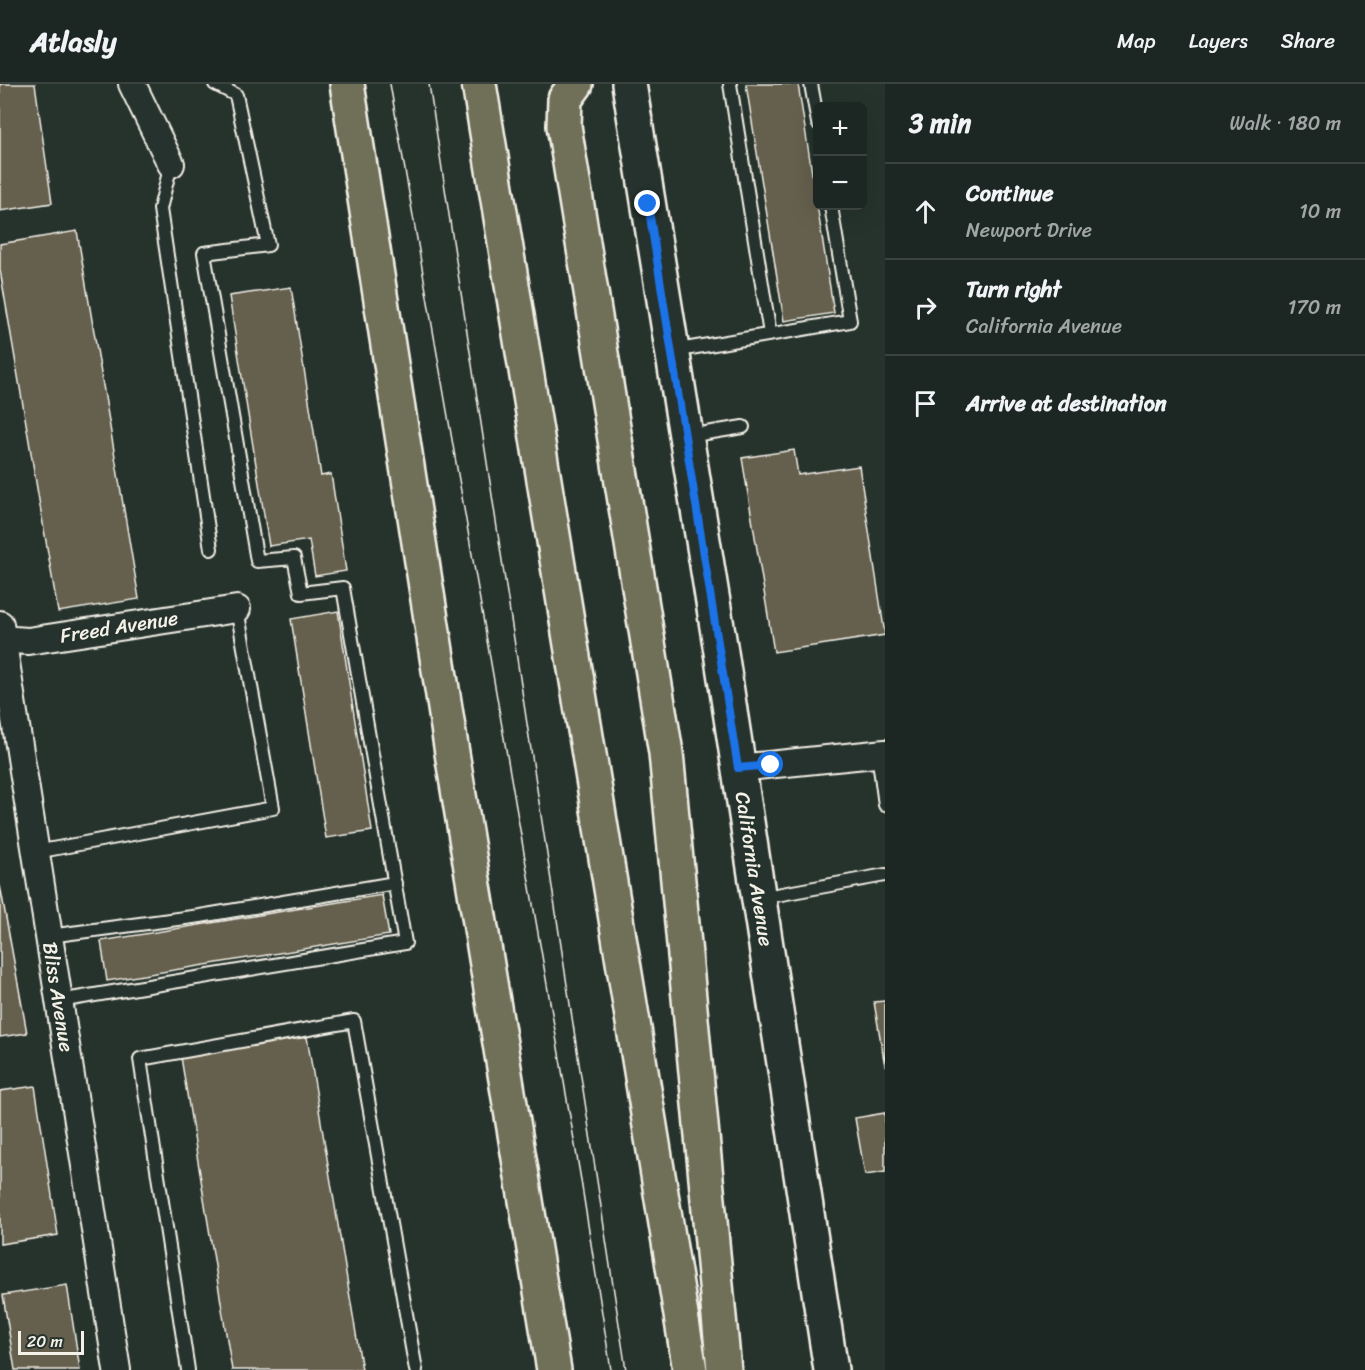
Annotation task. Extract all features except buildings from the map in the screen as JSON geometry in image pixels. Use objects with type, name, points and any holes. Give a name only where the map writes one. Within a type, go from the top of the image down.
[{"type":"highway","points":[[326,84],[453,759]]},
{"type":"highway","points":[[347,84],[453,759],[554,1370]]},
{"type":"highway","points":[[479,84],[690,1370]]},
{"type":"highway","points":[[576,84],[565,99],[564,126],[666,753],[724,1370]]},
{"type":"main road","name":"California Avenue","points":[[629,84],[759,898],[831,1370]]},
{"type":"street","points":[[132,84],[171,164]]},
{"type":"street","name":"Freed Avenue","points":[[1,634],[28,641],[237,609]]},
{"type":"street","name":"Bliss Avenue","points":[[1,634],[117,1370]]},
{"type":"street","points":[[738,768],[881,753]]},
{"type":"lane","points":[[59,1001],[405,943],[343,588],[301,593],[294,558],[257,561],[204,253],[268,245],[236,95],[215,84]]},
{"type":"lane","points":[[730,84],[770,334]]},
{"type":"lane","points":[[811,84],[814,102]]},
{"type":"lane","points":[[171,164],[160,209],[211,549]]},
{"type":"lane","points":[[672,352],[850,321],[832,210]]},
{"type":"lane","points":[[686,437],[743,427]]},
{"type":"lane","points":[[36,852],[273,808],[237,609]]},
{"type":"lane","points":[[881,753],[885,805]]},
{"type":"lane","points":[[759,898],[885,875]]},
{"type":"lane","points":[[49,936],[200,916],[395,883]]},
{"type":"lane","points":[[188,1370],[140,1059],[354,1022],[416,1370]]},
{"type":"tram line","points":[[390,84],[580,1174],[611,1370]]},
{"type":"tram line","points":[[429,84],[626,1370]]},
{"type":"route","points":[[648,204],[738,768],[771,765]]}]
